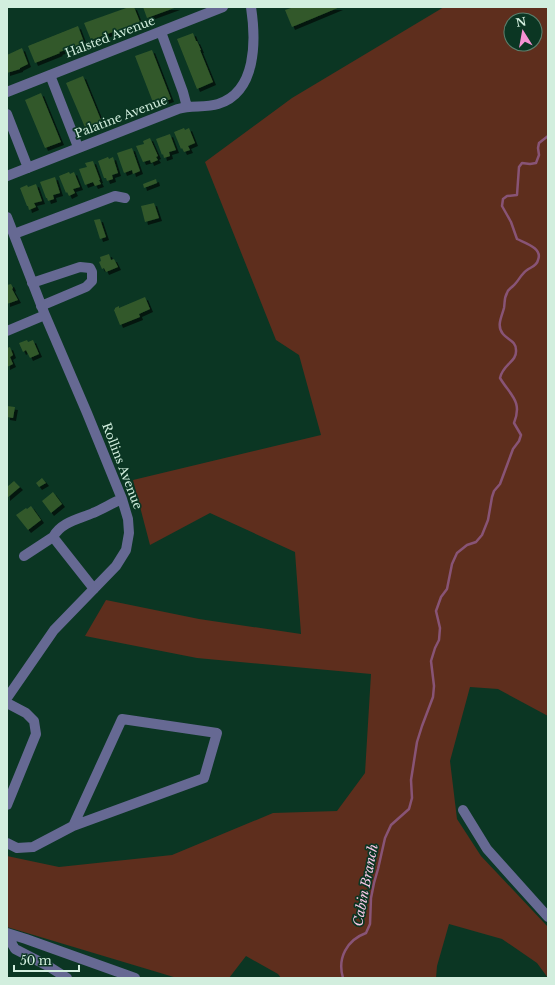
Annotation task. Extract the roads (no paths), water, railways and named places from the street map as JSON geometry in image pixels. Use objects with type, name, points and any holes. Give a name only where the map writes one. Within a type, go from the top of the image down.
[{"type":"street","name":"Halsted Avenue","points":[[7,92],[223,7]]},
{"type":"street","name":"Palatine Avenue","points":[[7,176],[78,147],[187,107],[218,104],[229,98],[243,85],[248,74],[252,54],[254,28],[251,7]]},
{"type":"street","points":[[161,32],[187,107]]},
{"type":"street","points":[[50,75],[78,147]]},
{"type":"street","points":[[7,114],[28,168]]},
{"type":"street","points":[[14,234],[115,196],[125,198]]},
{"type":"street","name":"Rollins Avenue","points":[[7,217],[43,311],[122,499],[127,512],[129,526],[128,542],[121,559],[54,630],[7,698]]},
{"type":"street","points":[[7,330],[86,287],[92,281],[92,272],[90,268],[80,267],[32,283]]},
{"type":"street","points":[[24,556],[53,537],[63,525],[92,514],[122,499]]},
{"type":"street","points":[[53,537],[94,589]]},
{"type":"street","points":[[7,703],[26,713],[34,721],[36,734],[7,805]]},
{"type":"street","points":[[7,843],[17,848],[33,847],[72,826],[204,778],[217,733],[122,719],[72,826]]},
{"type":"street","points":[[463,810],[487,849],[548,917]]},
{"type":"street","points":[[8,934],[26,938],[135,978]]},
{"type":"street","points":[[8,934],[16,949],[67,978]]},
{"type":"street","points":[[105,968],[112,978]]},
{"type":"waterway","name":"Cabin Branch","points":[[343,978],[341,964],[345,951],[354,940],[366,933],[370,924],[371,898],[385,838],[391,825],[409,809],[412,798],[411,780],[417,742],[433,697],[434,686],[431,661],[439,640],[440,628],[436,611],[441,597],[447,589],[452,564],[457,553],[467,545],[476,542],[482,535],[488,520],[494,491],[500,484],[513,449],[519,441],[521,435],[514,423],[517,409],[516,404],[500,378],[504,369],[516,354],[516,347],[503,334],[500,324],[505,297],[508,291],[525,272],[536,264],[539,256],[536,249],[517,239],[511,222],[502,206],[503,199],[507,196],[517,195],[519,167],[522,163],[536,163],[539,155],[539,143],[548,136]]}]
